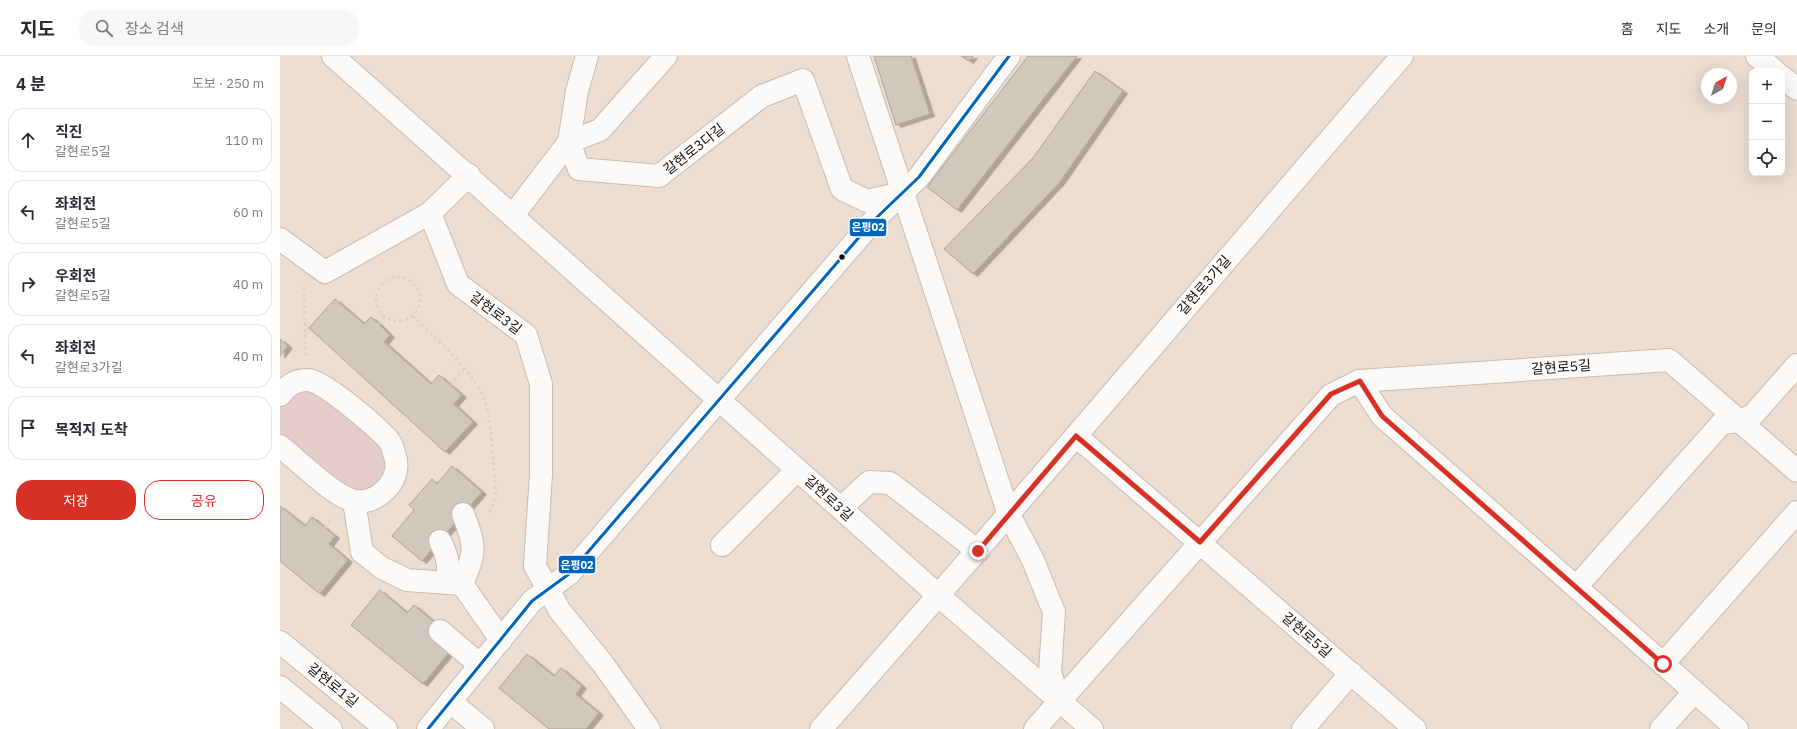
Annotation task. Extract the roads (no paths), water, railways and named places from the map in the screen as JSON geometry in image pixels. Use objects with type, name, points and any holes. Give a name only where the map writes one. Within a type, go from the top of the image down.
[{"type":"street","name":"갈현로3길","points":[[333,56],[514,215],[939,596],[1092,729]]},
{"type":"street","name":"갈현로3다길","points":[[514,215],[569,142],[577,91],[587,56]]},
{"type":"street","points":[[569,142],[600,130],[666,56]]},
{"type":"street","points":[[858,56],[1008,515],[1032,558],[1054,612],[1050,672],[1059,700],[1035,729]]},
{"type":"street","points":[[428,729],[532,601],[569,574],[873,222],[919,177],[1009,56]]},
{"type":"street","name":"갈현로3가길","points":[[939,596],[1402,56]]},
{"type":"street","points":[[1757,56],[1771,68]]},
{"type":"street","points":[[1785,79],[1797,89]]},
{"type":"street","name":"갈현로3다길","points":[[569,142],[579,169],[659,176],[762,96],[803,80],[842,188],[867,202],[903,192]]},
{"type":"street","points":[[280,239],[325,272],[430,213],[469,175]]},
{"type":"street","name":"갈현로3길","points":[[430,213],[458,284],[526,335],[541,384],[541,474],[535,566],[560,611],[603,664],[649,729]]},
{"type":"street","name":"갈현로5길","points":[[1059,700],[1331,394],[1360,381],[1668,360],[1739,421],[1794,463]]},
{"type":"street","points":[[1576,587],[1722,423],[1739,421],[1753,415],[1797,365]]},
{"type":"street","points":[[280,395],[287,387],[299,380],[309,380],[325,386],[387,438],[395,454],[397,469],[392,482],[381,494],[369,501],[354,501],[340,496],[280,446]]},
{"type":"street","points":[[1360,381],[1382,416],[1737,729]]},
{"type":"street","name":"갈현로5길","points":[[1076,436],[1415,729]]},
{"type":"street","points":[[722,545],[797,470]]},
{"type":"street","points":[[841,508],[870,482],[890,483],[978,551]]},
{"type":"street","points":[[354,501],[362,552],[382,568],[407,580],[455,584]]},
{"type":"street","points":[[1663,664],[1797,512]]},
{"type":"street","points":[[455,584],[472,562],[473,538],[463,514]]},
{"type":"street","points":[[440,541],[446,552],[455,584],[501,640]]},
{"type":"street","points":[[821,729],[939,596]]},
{"type":"street","points":[[440,631],[480,665]]},
{"type":"street","name":"갈현로1길","points":[[280,642],[386,729]]},
{"type":"street","points":[[1303,729],[1351,673]]},
{"type":"street","points":[[280,687],[331,729]]},
{"type":"street","points":[[1661,729],[1694,692]]},
{"type":"street","points":[[451,702],[483,729]]}]
